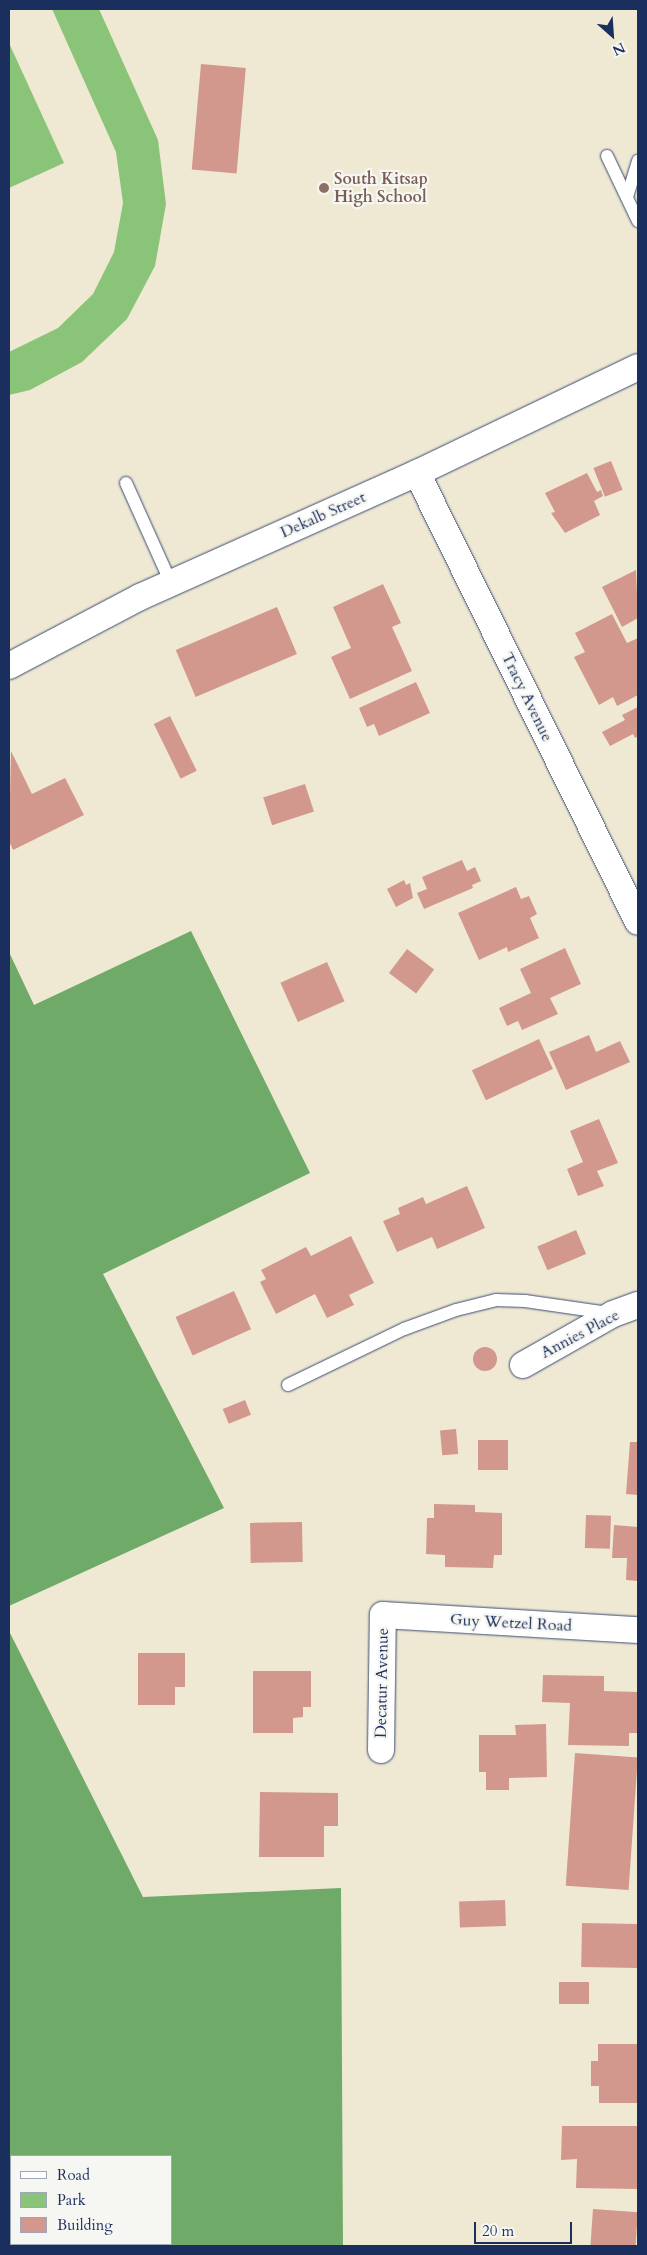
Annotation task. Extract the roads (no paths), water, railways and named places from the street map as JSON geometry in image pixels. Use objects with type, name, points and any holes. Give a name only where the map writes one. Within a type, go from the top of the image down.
[{"type":"street","name":"Dekalb Street","points":[[9,666],[171,583],[416,473],[638,366]]},
{"type":"street","name":"Tracy Avenue","points":[[416,473],[638,922]]},
{"type":"street","name":"Annies Place","points":[[523,1365],[613,1314],[638,1305]]},
{"type":"street","name":"Guy Wetzel Road","points":[[383,1615],[638,1630]]},
{"type":"street","name":"Decatur Avenue","points":[[381,1750],[383,1615]]},
{"type":"lane","points":[[607,156],[638,221]]},
{"type":"lane","points":[[627,197],[638,161]]},
{"type":"lane","points":[[126,483],[171,583]]},
{"type":"lane","points":[[288,1386],[404,1329],[456,1310],[496,1300],[525,1301],[613,1314]]},
{"type":"place","name":"South Kitsap High School","points":[[324,188]]}]
